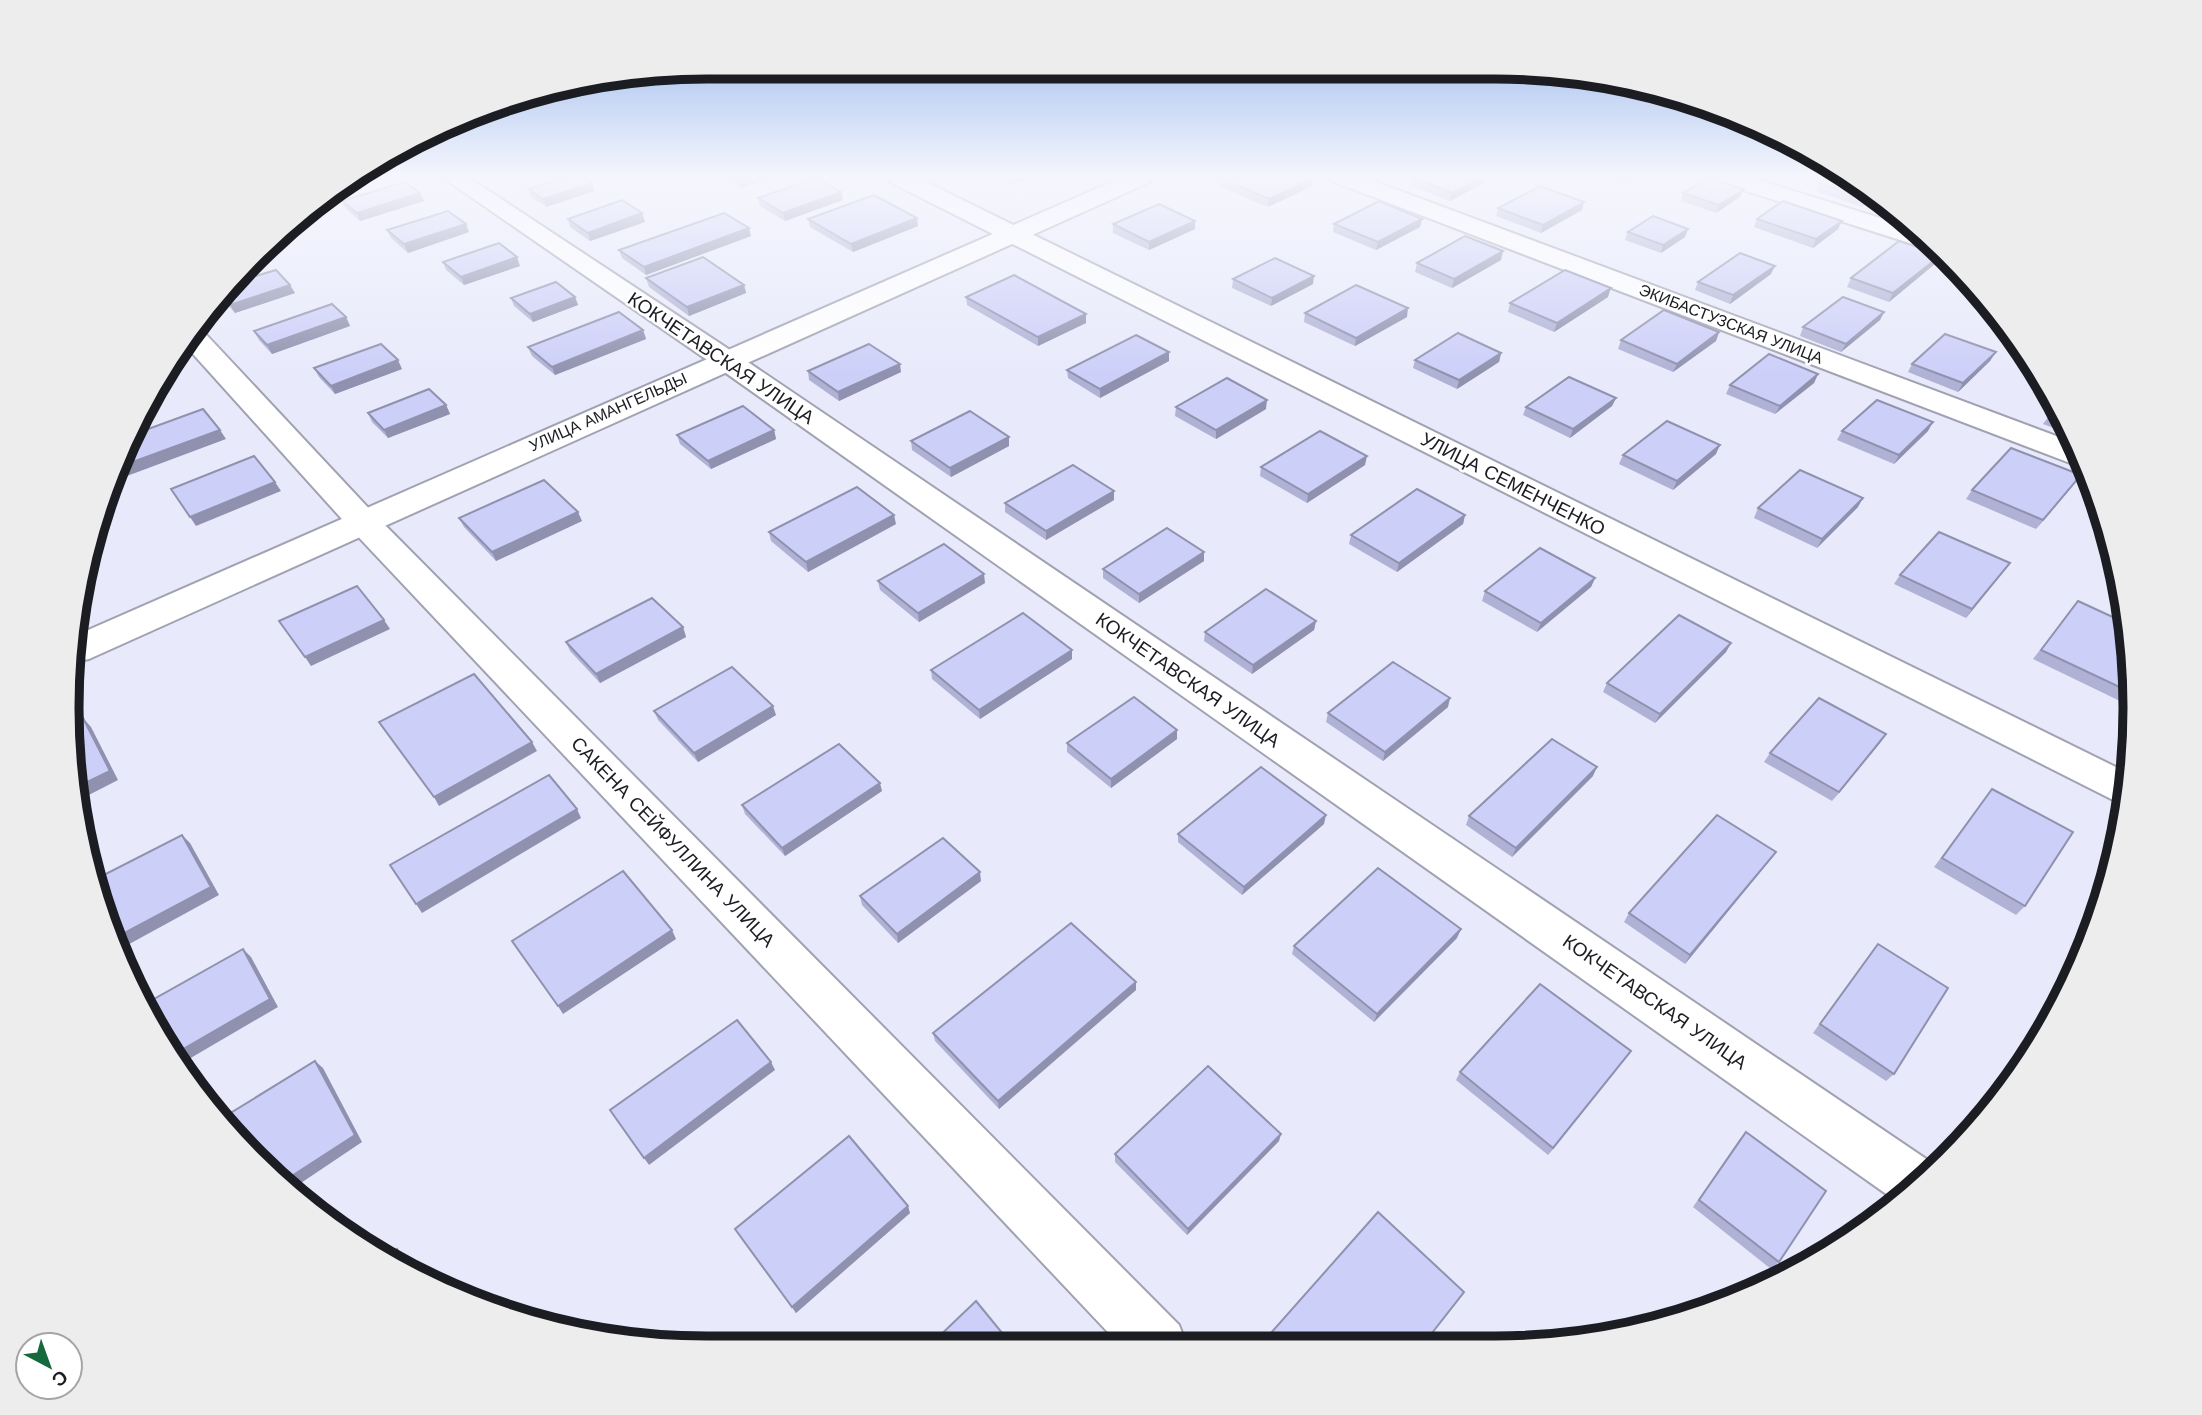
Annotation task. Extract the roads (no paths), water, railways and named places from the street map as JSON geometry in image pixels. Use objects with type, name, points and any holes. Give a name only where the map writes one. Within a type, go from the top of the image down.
[{"type":"street","name":"КОКЧЕТАВСКАЯ УЛИЦА","points":[[552,243],[726,360],[1910,1179]]},
{"type":"street","name":"УЛИЦА АМАНГЕЛЬДЫ","points":[[82,647],[992,243]]},
{"type":"street","name":"УЛИЦА СЕМЕНЧЕНКО","points":[[1031,243],[2118,787]]},
{"type":"street","name":"ЭКИБАСТУЗСКАЯ УЛИЦА","points":[[1517,243],[2068,451]]},
{"type":"street","name":"САКЕНА СЕЙФУЛЛИНА УЛИЦА","points":[[197,342],[362,521],[1150,1336]]}]
